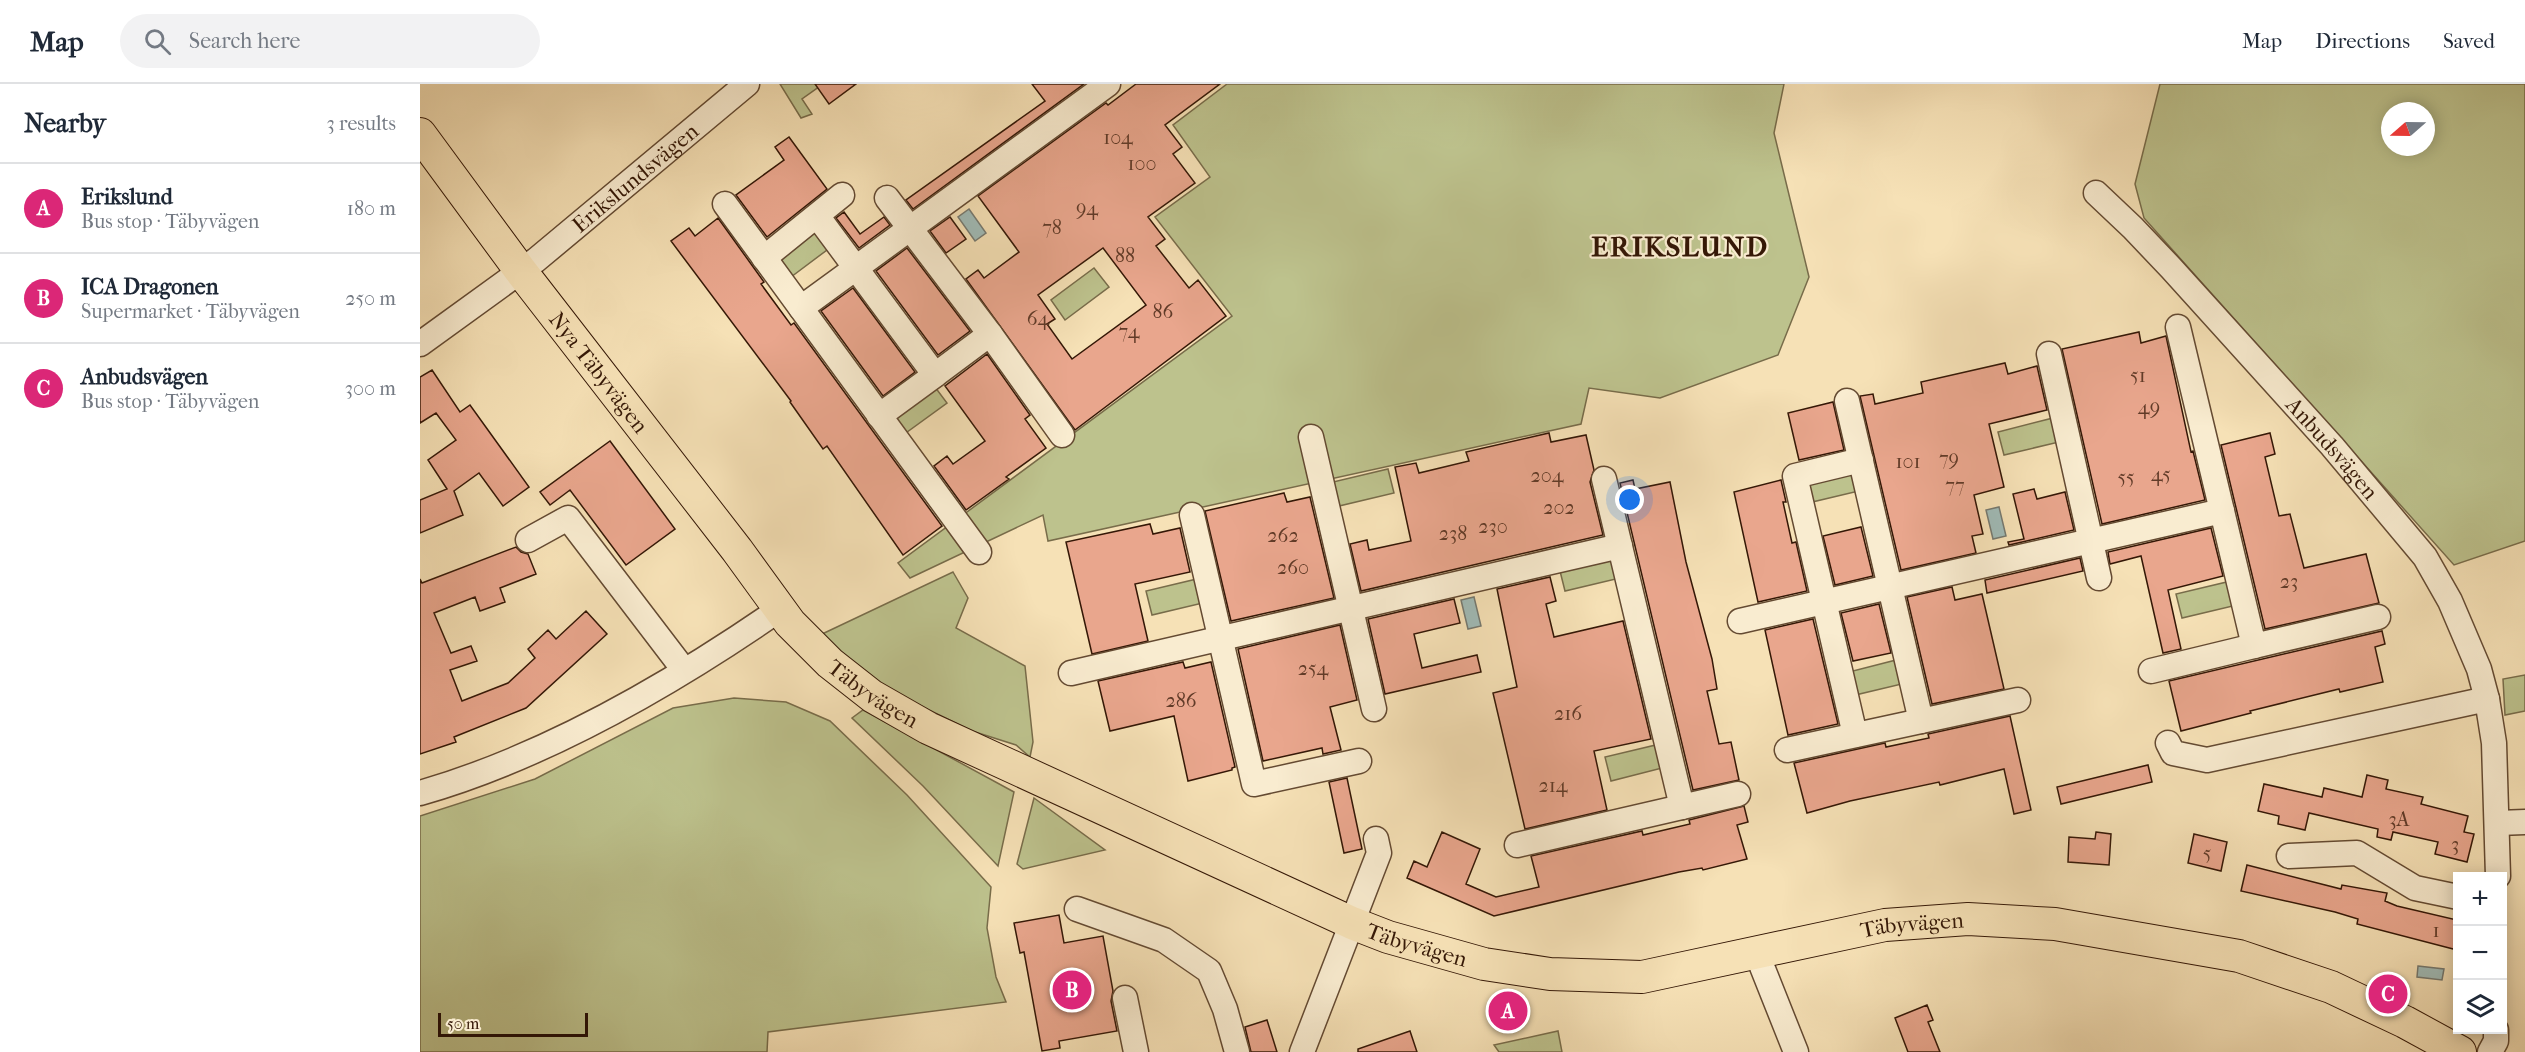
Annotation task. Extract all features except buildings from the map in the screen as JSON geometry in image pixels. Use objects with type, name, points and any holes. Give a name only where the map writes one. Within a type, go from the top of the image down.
[{"type":"main road","name":"Nya Täbyvägen","points":[[420,134],[520,270],[780,609]]},
{"type":"main road","name":"Täbyvägen","points":[[780,609],[830,663],[872,696],[928,728],[1352,923],[1388,937],[1484,964],[1550,974],[1642,977],[1885,926],[1968,920],[2055,924],[2239,956],[2331,987],[2405,1022],[2460,1052]]},
{"type":"street","name":"Erikslundsvägen","points":[[420,344],[536,260],[747,84]]},
{"type":"street","points":[[801,308],[1108,84]]},
{"type":"street","name":"Anbudsvägen","points":[[2096,193],[2133,228],[2332,446],[2425,556],[2457,612],[2479,669],[2487,699],[2494,743],[2498,872]]},
{"type":"street","points":[[764,258],[842,195]]},
{"type":"street","points":[[887,198],[990,334],[1062,435]]},
{"type":"street","points":[[725,204],[979,552]]},
{"type":"street","points":[[818,216],[935,375]]},
{"type":"street","points":[[2178,327],[2253,646]]},
{"type":"street","points":[[879,416],[990,334]]},
{"type":"street","points":[[2049,354],[2099,578]]},
{"type":"street","points":[[1847,401],[1921,721]]},
{"type":"street","points":[[1311,437],[1374,709]]},
{"type":"street","points":[[1855,735],[1795,476],[1861,460]]},
{"type":"street","points":[[1604,479],[1682,807]]},
{"type":"street","points":[[1740,621],[2222,511]]},
{"type":"street","points":[[1192,515],[1254,784],[1359,761]]},
{"type":"street","points":[[532,531],[568,518],[684,670]]},
{"type":"street","points":[[1071,674],[1620,546]]},
{"type":"street","points":[[420,793],[534,750],[605,717],[780,609]]},
{"type":"street","points":[[2151,670],[2378,617]]},
{"type":"street","points":[[2168,743],[2173,753],[2207,760],[2487,699]]},
{"type":"street","points":[[1787,750],[2018,700]]},
{"type":"street","points":[[1516,845],[1738,794]]},
{"type":"street","points":[[2498,823],[2525,822]]},
{"type":"street","name":"Täbyvägen","points":[[1352,923],[1379,853],[1376,839]]},
{"type":"street","points":[[2289,856],[2357,853],[2415,888],[2453,896]]},
{"type":"street","points":[[1077,909],[1164,940],[1209,971],[1225,1009],[1237,1052]]},
{"type":"street","points":[[1302,1052],[1352,923]]},
{"type":"street","points":[[1757,954],[1796,1052]]},
{"type":"street","points":[[1125,998],[1136,1052]]},
{"type":"street","points":[[2490,1052],[2496,1041],[2496,1034]]},
{"type":"green space","points":[[780,84],[823,84],[802,99],[812,114],[801,118]]},
{"type":"green space","points":[[1227,84],[1784,84],[1774,133],[1809,277],[1778,355],[1660,398],[1589,388],[1581,424],[1048,541],[1043,515],[910,578],[898,563],[1232,316],[1155,217],[1210,177],[1173,125]]},
{"type":"green space","points":[[2160,84],[2525,84],[2525,541],[2454,565],[2144,218],[2135,184]]},
{"type":"green space","points":[[816,228],[831,247],[787,280],[772,260]]},
{"type":"green space","points":[[1094,268],[1109,287],[1065,320],[1051,300]]},
{"type":"green space","points":[[932,383],[947,403],[903,435],[888,415]]},
{"type":"green space","points":[[2053,418],[2059,442],[2004,455],[1998,432]]},
{"type":"green space","points":[[1857,466],[1863,490],[1808,503],[1802,479]]},
{"type":"green space","points":[[1388,469],[1394,493],[1339,506],[1333,482]]},
{"type":"green space","points":[[1614,554],[1620,578],[1565,591],[1559,567]]},
{"type":"green space","points":[[953,572],[968,598],[956,628],[1025,666],[1033,742],[1030,757],[1016,745],[972,731],[876,684],[820,635]]},
{"type":"green space","points":[[1201,578],[1207,602],[1152,615],[1146,591]]},
{"type":"green space","points":[[2231,581],[2237,605],[2182,618],[2176,594]]},
{"type":"green space","points":[[1900,659],[1906,683],[1851,696],[1845,673]]},
{"type":"green space","points":[[2525,675],[2525,711],[2505,715],[2503,679]]},
{"type":"green space","points":[[734,698],[786,702],[830,721],[907,795],[991,887],[987,928],[996,977],[1006,1002],[768,1032],[767,1052],[420,1052],[420,816],[535,779],[673,708]]},
{"type":"green space","points":[[863,710],[1014,792],[998,866],[923,786],[852,718]]},
{"type":"green space","points":[[1660,744],[1666,767],[1611,781],[1605,757]]},
{"type":"green space","points":[[1034,798],[1105,850],[1023,869],[1017,864]]},
{"type":"green space","points":[[1558,1031],[1562,1052],[1499,1052],[1494,1045]]},
{"type":"water","points":[[969,209],[986,233],[975,241],[958,217]]},
{"type":"water","points":[[1999,507],[2006,536],[1993,539],[1986,510]]},
{"type":"water","points":[[1474,597],[1481,626],[1468,629],[1461,600]]},
{"type":"water","points":[[2418,966],[2444,969],[2442,980],[2417,977]]},
{"type":"place","name":"ICA Dragonen","points":[[1072,990]]},
{"type":"place","name":"Anbudsvägen","points":[[2388,994]]},
{"type":"place","name":"Erikslund","points":[[1508,1011]]},
{"type":"district","name":"ERIKSLUND","points":[[1680,246]]}]
